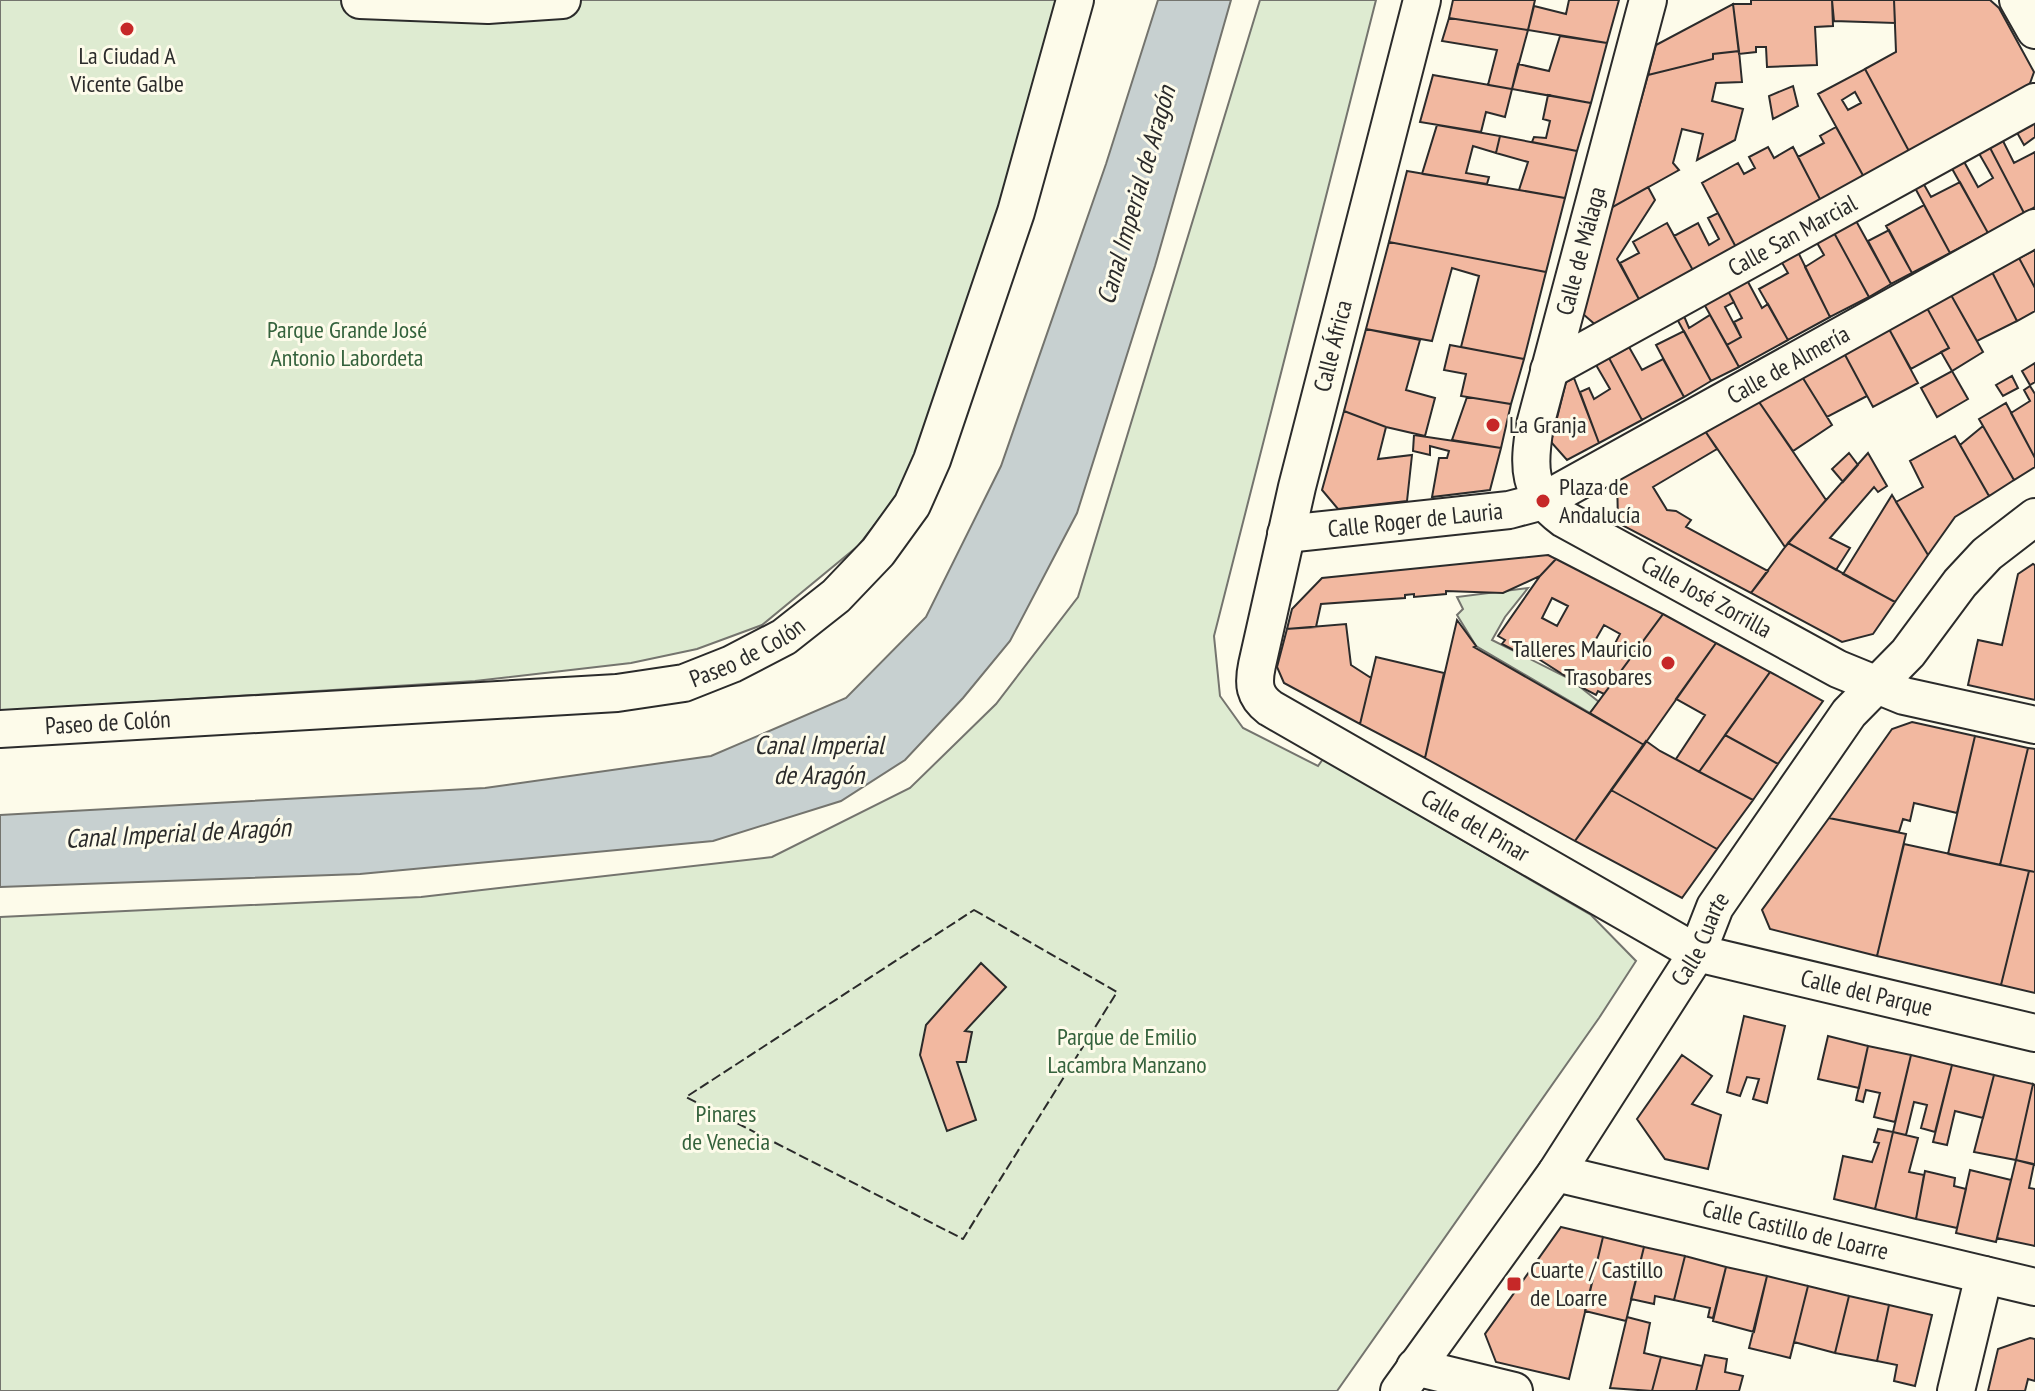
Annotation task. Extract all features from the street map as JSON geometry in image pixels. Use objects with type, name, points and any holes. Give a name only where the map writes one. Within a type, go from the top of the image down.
[{"type":"street","points":[[360,0],[488,5],[562,0]]},
{"type":"street","name":"Paseo de Colón","points":[[0,729],[617,693],[684,683],[732,664],[784,637],[836,596],[878,552],[912,505],[932,460],[1016,212],[1075,0]]},
{"type":"street","name":"Calle África","points":[[1257,694],[1254,678],[1286,534],[1422,0]]},
{"type":"street","name":"Calle de Málaga","points":[[1543,501],[1532,478],[1531,448],[1648,0]]},
{"type":"street","points":[[2018,0],[2035,30]]},
{"type":"street","name":"Calle San Marcial","points":[[1549,370],[2035,102]]},
{"type":"street","name":"Calle de Almería","points":[[1543,501],[2035,228]]},
{"type":"street","name":"Calle Roger de Lauria","points":[[1286,534],[1509,510],[1543,501]]},
{"type":"street","name":"Calle José Zorrilla","points":[[1543,501],[1564,519],[1831,665],[1876,685],[1931,703],[2035,725]]},
{"type":"street","name":"Calle Cuarte","points":[[1407,1379],[1556,1173],[1697,953],[1715,907],[1849,713],[1908,653],[1960,583],[1987,554],[2035,517]]},
{"type":"street","name":"Calle del Pinar","points":[[1257,694],[1270,708],[1697,953]]},
{"type":"street","name":"Calle del Parque","points":[[1697,953],[2035,1033]]},
{"type":"street","name":"Calle Castillo de Loarre","points":[[1556,1173],[2035,1287]]},
{"type":"street","points":[[1956,1391],[1984,1275]]},
{"type":"street","points":[[1407,1379],[1514,1391]]},
{"type":"green space","name":"Parque Grande José Antonio Labordeta","points":[[0,0],[1067,0],[911,478],[858,546],[762,625],[697,649],[631,663],[475,681],[0,711]]},
{"type":"green space","name":"Parque de Emilio Lacambra Manzano","points":[[1260,0],[1376,0],[1214,636],[1220,696],[1243,728],[1318,766],[1323,759],[1591,915],[1636,961],[1337,1391],[0,1391],[0,917],[421,897],[772,857],[910,788],[996,704],[1078,597]]},
{"type":"green space","points":[[1528,588],[1505,617],[1492,640],[1570,679],[1599,702],[1590,713],[1476,646],[1457,615],[1463,609],[1457,597]]},
{"type":"water","name":"Canal Imperial de Aragón","points":[[1158,0],[1231,0],[1155,266],[1077,513],[1010,641],[963,698],[905,760],[841,801],[713,841],[360,874],[0,887],[0,815],[485,788],[711,756],[846,698],[926,617],[1001,466],[1106,164]]},
{"type":"building","points":[[1453,0],[1535,0],[1528,30],[1449,18]]},
{"type":"building","points":[[1569,0],[1619,0],[1607,43],[1528,30],[1534,6],[1566,14]]},
{"type":"building","points":[[1751,0],[1832,0],[1833,26],[1815,27],[1817,65],[1767,67],[1766,47],[1756,47],[1756,52],[1739,54],[1733,4],[1751,4]]},
{"type":"building","points":[[1832,0],[1894,0],[1895,23],[1834,21]]},
{"type":"building","points":[[1894,0],[1990,0],[1999,8],[2034,72],[2029,86],[1910,153],[1865,69],[1896,52]]},
{"type":"building","points":[[1733,4],[1739,51],[1713,54],[1713,59],[1648,75],[1656,45]]},
{"type":"building","points":[[1449,18],[1528,30],[1512,89],[1488,85],[1497,50],[1442,41]]},
{"type":"building","points":[[1560,36],[1607,43],[1591,103],[1512,89],[1518,64],[1549,71]]},
{"type":"building","points":[[1739,51],[1742,82],[1716,83],[1712,101],[1743,109],[1735,140],[1697,160],[1703,134],[1682,129],[1673,163],[1679,170],[1611,208],[1648,75],[1713,59],[1713,54]]},
{"type":"building","points":[[1865,69],[1910,153],[1865,179],[1818,94]],"holes":[[[1855,92],[1861,103],[1848,110],[1842,100]]]},
{"type":"building","points":[[1433,75],[1512,89],[1505,117],[1486,112],[1481,132],[1420,122]]},
{"type":"building","points":[[1793,86],[1798,106],[1773,119],[1769,96]]},
{"type":"building","points":[[1548,95],[1591,103],[1577,151],[1532,142],[1534,137],[1546,138],[1550,121],[1543,119]]},
{"type":"building","points":[[2035,118],[2035,137],[2024,145],[2015,129]]},
{"type":"building","points":[[1437,125],[1500,136],[1496,153],[1473,146],[1466,173],[1489,177],[1487,184],[1422,174]]},
{"type":"building","points":[[1836,127],[1865,179],[1822,203],[1798,157],[1824,143],[1820,136]]},
{"type":"building","points":[[1500,136],[1577,151],[1565,198],[1519,190],[1528,162],[1496,153]]},
{"type":"building","points":[[2001,137],[2014,163],[2035,152],[2035,207],[2024,213],[1988,144]]},
{"type":"building","points":[[1988,144],[2024,213],[1988,233],[1950,165],[1962,158],[1978,187],[1993,178],[1977,150]]},
{"type":"building","points":[[1768,147],[1774,158],[1793,147],[1822,203],[1738,251],[1702,183],[1738,163],[1744,174],[1755,168],[1749,157]]},
{"type":"building","points":[[1407,171],[1565,198],[1546,272],[1389,242]]},
{"type":"building","points":[[1922,181],[1931,197],[1960,182],[1988,233],[1950,253],[1914,186]]},
{"type":"building","points":[[1648,187],[1655,200],[1617,259],[1641,303],[1598,327],[1583,314],[1611,208]]},
{"type":"building","points":[[1924,205],[1950,253],[1912,273],[1886,226]]},
{"type":"building","points":[[1718,213],[1738,251],[1695,274],[1674,236],[1698,223],[1709,245],[1719,239],[1708,218]]},
{"type":"building","points":[[1855,219],[1891,284],[1869,297],[1833,231]]},
{"type":"building","points":[[1667,223],[1695,274],[1641,303],[1620,263],[1639,253],[1633,242]]},
{"type":"building","points":[[1889,230],[1912,273],[1891,284],[1868,241]]},
{"type":"building","points":[[1833,231],[1869,297],[1830,317],[1805,267],[1824,255],[1816,241]]},
{"type":"building","points":[[1389,242],[1546,272],[1524,359],[1461,347],[1479,276],[1452,268],[1432,341],[1366,329]]},
{"type":"building","points":[[2035,250],[2035,288],[2019,258]]},
{"type":"building","points":[[1798,252],[1830,317],[1788,340],[1759,289],[1788,273],[1781,261]]},
{"type":"building","points":[[2019,258],[2035,288],[2035,311],[2017,321],[1992,272]]},
{"type":"building","points":[[1992,272],[2017,321],[1977,341],[1951,295]]},
{"type":"building","points":[[1747,280],[1762,308],[1768,304],[1788,340],[1739,367],[1727,345],[1741,337],[1734,322],[1742,318],[1728,291]]},
{"type":"building","points":[[1728,291],[1734,302],[1725,307],[1741,337],[1727,345],[1704,304]]},
{"type":"building","points":[[1951,295],[1983,352],[1952,371],[1941,352],[1949,348],[1927,308]]},
{"type":"building","points":[[1927,308],[1949,348],[1911,369],[1889,329]]},
{"type":"building","points":[[1710,315],[1739,367],[1711,381],[1677,319],[1684,316],[1689,328]]},
{"type":"building","points":[[1366,329],[1420,340],[1406,390],[1435,398],[1425,436],[1386,427],[1344,411]]},
{"type":"building","points":[[1889,329],[1918,383],[1873,407],[1844,353]]},
{"type":"building","points":[[1684,331],[1711,381],[1684,397],[1656,345]]},
{"type":"building","points":[[1450,345],[1524,359],[1511,404],[1461,396],[1466,374],[1444,370]]},
{"type":"building","points":[[1629,347],[1642,370],[1663,359],[1684,397],[1642,420],[1609,358]]},
{"type":"building","points":[[1844,353],[1867,396],[1827,417],[1801,375]]},
{"type":"building","points":[[1609,358],[1642,420],[1599,443],[1580,392],[1589,388],[1594,399],[1610,389],[1596,365]]},
{"type":"building","points":[[2035,363],[2035,382],[2030,385],[2022,371]]},
{"type":"building","points":[[1952,371],[1968,399],[1937,417],[1921,388]]},
{"type":"building","points":[[1801,375],[1832,425],[1793,451],[1757,399]]},
{"type":"building","points":[[2012,376],[2018,388],[2003,396],[1996,385]]},
{"type":"building","points":[[1574,378],[1599,443],[1567,460],[1551,442],[1566,382]]},
{"type":"building","points":[[2030,386],[2035,394],[2035,458],[2011,413],[2030,401],[2024,390]]},
{"type":"building","points":[[1467,397],[1511,404],[1501,448],[1452,440]]},
{"type":"building","points":[[1757,399],[1826,500],[1785,547],[1703,428]]},
{"type":"building","points":[[2006,403],[2035,458],[2035,467],[2014,480],[1979,419]]},
{"type":"building","points":[[1344,411],[1386,427],[1378,459],[1412,455],[1407,501],[1338,509],[1322,490]]},
{"type":"building","points":[[1983,426],[2014,480],[1989,496],[1960,445]]},
{"type":"building","points":[[1703,428],[1717,449],[1653,487],[1667,510],[1676,511],[1691,520],[1686,527],[1768,571],[1751,593],[1618,523],[1617,475]]},
{"type":"building","points":[[1414,435],[1501,448],[1490,490],[1432,497],[1439,458],[1447,458],[1449,451],[1430,446],[1430,455],[1413,451]]},
{"type":"building","points":[[1955,436],[1989,496],[1955,517],[1928,555],[1896,502],[1923,487],[1910,461]]},
{"type":"building","points":[[1849,453],[1858,465],[1843,482],[1832,469]]},
{"type":"building","points":[[1868,453],[1887,486],[1878,492],[1874,487],[1830,538],[1850,548],[1836,570],[1788,543]]},
{"type":"building","points":[[1892,495],[1928,555],[1895,602],[1843,574]]},
{"type":"building","points":[[1788,543],[1895,602],[1873,634],[1842,642],[1751,593]]},
{"type":"building","points":[[1548,555],[1556,559],[1540,576],[1503,593],[1446,591],[1446,594],[1414,597],[1414,594],[1405,595],[1405,598],[1321,604],[1316,627],[1287,629],[1292,609],[1322,578]]},
{"type":"building","points":[[1556,559],[1663,614],[1604,694],[1598,691],[1596,695],[1577,685],[1579,681],[1570,679],[1523,649],[1521,654],[1502,644],[1505,640],[1498,636],[1540,576]],"holes":[[[1552,598],[1568,606],[1557,626],[1542,618]],[[1604,625],[1620,634],[1610,653],[1592,646]]]},
{"type":"building","points":[[2033,564],[2035,700],[1968,685],[1978,640],[2002,645],[2018,574]]},
{"type":"building","points":[[1663,614],[1716,643],[1644,745],[1590,713]]},
{"type":"building","points":[[1457,620],[1474,647],[1644,745],[1575,841],[1425,758]]},
{"type":"building","points":[[1346,624],[1351,665],[1371,678],[1360,724],[1284,683],[1277,667],[1287,629]]},
{"type":"building","points":[[1716,643],[1770,672],[1699,772],[1676,759],[1705,715],[1676,699]]},
{"type":"building","points":[[1376,657],[1444,673],[1425,758],[1360,724]]},
{"type":"building","points":[[1770,672],[1823,701],[1778,764],[1725,735]]},
{"type":"building","points":[[1912,722],[1975,736],[1957,813],[1914,803],[1910,821],[1903,819],[1899,832],[1829,818],[1892,729]]},
{"type":"building","points":[[1725,735],[1778,764],[1753,800],[1699,772]]},
{"type":"building","points":[[1975,736],[2028,748],[2000,865],[1948,854]]},
{"type":"building","points":[[1646,741],[1753,800],[1717,849],[1611,790]]},
{"type":"building","points":[[2028,748],[2035,749],[2035,872],[2000,865]]},
{"type":"building","points":[[1611,790],[1717,849],[1682,898],[1575,841]]},
{"type":"building","points":[[1829,818],[1906,834],[1877,956],[1770,929],[1762,910]]},
{"type":"building","points":[[1904,844],[2029,871],[2001,985],[1877,956]]},
{"type":"building","points":[[2029,871],[2035,872],[2035,993],[2001,985]]},
{"type":"building","points":[[981,963],[1006,987],[965,1031],[972,1032],[966,1062],[957,1062],[976,1120],[947,1131],[920,1055],[926,1025]]},
{"type":"building","points":[[1744,1016],[1785,1026],[1767,1103],[1753,1099],[1759,1079],[1747,1077],[1740,1096],[1727,1092]]},
{"type":"building","points":[[1828,1036],[1868,1046],[1859,1088],[1818,1079]]},
{"type":"building","points":[[1868,1046],[1911,1055],[1895,1122],[1874,1117],[1880,1093],[1866,1090],[1863,1102],[1856,1100]]},
{"type":"building","points":[[1682,1055],[1712,1076],[1692,1104],[1721,1115],[1708,1169],[1665,1159],[1637,1119]]},
{"type":"building","points":[[1911,1055],[1952,1065],[1935,1132],[1921,1128],[1927,1105],[1914,1102],[1906,1135],[1893,1132]]},
{"type":"building","points":[[1952,1065],[1994,1075],[1983,1118],[1955,1111],[1947,1145],[1933,1142]]},
{"type":"building","points":[[1994,1075],[2033,1084],[2016,1160],[1974,1152]]},
{"type":"building","points":[[2035,1085],[2035,1165],[2016,1160]]},
{"type":"building","points":[[1878,1129],[1893,1132],[1875,1209],[1834,1199],[1843,1156],[1872,1162],[1879,1143],[1874,1142]]},
{"type":"building","points":[[1893,1132],[1918,1138],[1909,1172],[1924,1175],[1916,1219],[1875,1209]]},
{"type":"building","points":[[2016,1160],[2034,1164],[2029,1188],[2035,1189],[2035,1246],[1997,1238]]},
{"type":"building","points":[[1970,1170],[2011,1180],[1996,1242],[1956,1233]]},
{"type":"building","points":[[1925,1171],[1955,1178],[1954,1186],[1966,1189],[1957,1228],[1916,1219]]},
{"type":"building","points":[[1561,1227],[1603,1237],[1569,1379],[1496,1362],[1485,1334]]},
{"type":"building","points":[[1603,1237],[1644,1247],[1626,1321],[1585,1311]]},
{"type":"building","points":[[1644,1247],[1685,1256],[1674,1300],[1655,1296],[1654,1304],[1631,1299]]},
{"type":"building","points":[[1685,1256],[1726,1267],[1713,1318],[1708,1317],[1710,1308],[1674,1300]]},
{"type":"building","points":[[1726,1267],[1767,1276],[1754,1332],[1713,1321]]},
{"type":"building","points":[[1767,1276],[1808,1286],[1790,1358],[1749,1348]]},
{"type":"building","points":[[1808,1286],[1849,1296],[1835,1353],[1794,1342]]},
{"type":"building","points":[[1849,1296],[1889,1305],[1877,1361],[1835,1353]]},
{"type":"building","points":[[1889,1305],[1932,1315],[1915,1386],[1894,1381],[1897,1365],[1877,1361]]},
{"type":"building","points":[[1627,1317],[1650,1323],[1644,1353],[1661,1357],[1652,1391],[1610,1388]]},
{"type":"building","points":[[2035,1339],[2035,1381],[2028,1379],[2025,1391],[1988,1391],[1998,1349]]},
{"type":"building","points":[[1705,1355],[1727,1359],[1725,1372],[1743,1376],[1739,1391],[1696,1391]]},
{"type":"building","points":[[1661,1357],[1702,1366],[1696,1391],[1652,1391]]},
{"type":"fence","points":[[974,910],[1117,992],[963,1239],[686,1097],[974,910]]},
{"type":"place","name":"La Ciudad A Vicente Galbe","points":[[127,29]]},
{"type":"place","name":"La Granja","points":[[1493,425]]},
{"type":"place","name":"Plaza de Andalucía","points":[[1543,501]]},
{"type":"place","name":"Talleres Mauricio Trasobares","points":[[1668,663]]},
{"type":"place","name":"Cuarte / Castillo de Loarre","points":[[1514,1284]]},
{"type":"park label","name":"Pinares de Venecia","points":[[726,1128]]}]
